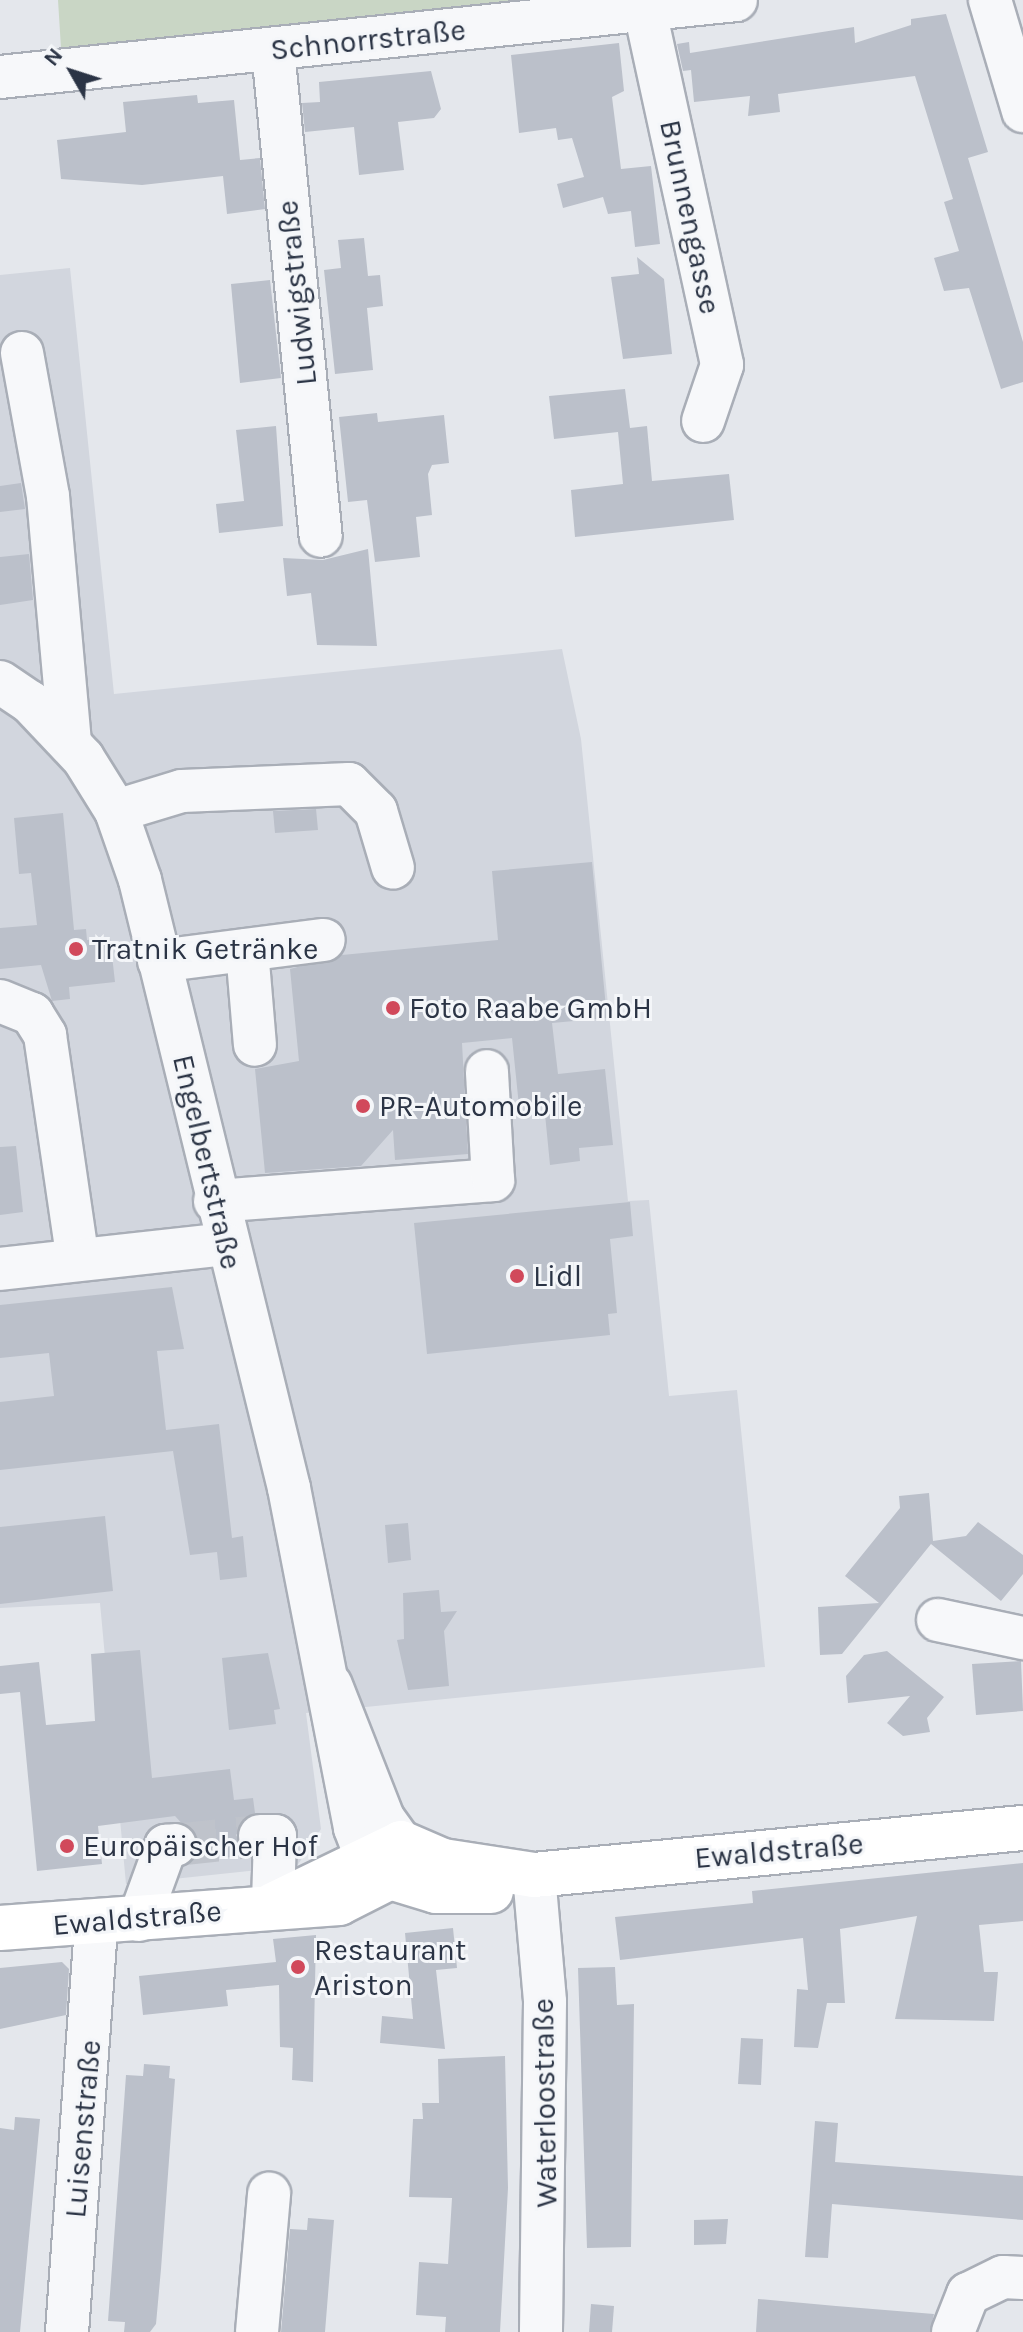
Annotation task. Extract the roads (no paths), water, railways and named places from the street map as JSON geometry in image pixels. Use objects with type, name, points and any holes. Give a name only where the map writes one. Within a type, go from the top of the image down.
[{"type":"main road","name":"Ewaldstraße","points":[[0,1928],[96,1925],[273,1905],[386,1859],[443,1861],[534,1875],[1023,1828]]},
{"type":"street","name":"Schnorrstraße","points":[[0,77],[736,0]]},
{"type":"street","points":[[990,0],[1023,111]]},
{"type":"street","name":"Brunnengasse","points":[[645,11],[722,365],[703,421]]},
{"type":"street","name":"Ludwigstraße","points":[[273,50],[321,536]]},
{"type":"street","points":[[22,353],[48,496],[70,744]]},
{"type":"street","name":"Engelbertstraße","points":[[0,682],[70,744],[116,811],[159,961],[331,1685],[383,1818],[386,1859]]},
{"type":"street","points":[[116,811],[182,791],[349,784],[376,811],[393,868]]},
{"type":"street","points":[[159,961],[324,940]]},
{"type":"street","points":[[247,950],[255,1045]]},
{"type":"street","points":[[0,1001],[32,1014],[45,1035],[78,1260]]},
{"type":"street","points":[[215,1201],[493,1180],[487,1071]]},
{"type":"street","points":[[0,1269],[225,1244]]},
{"type":"street","points":[[938,1620],[1023,1638]]},
{"type":"street","points":[[260,1836],[275,1836],[273,1905]]},
{"type":"street","points":[[139,1920],[166,1846],[175,1845]]},
{"type":"street","name":"Waterloostraße","points":[[534,1875],[545,2002],[541,2332]]},
{"type":"street","name":"Luisenstraße","points":[[67,2332],[96,1925]]},
{"type":"street","points":[[257,2332],[269,2194]]},
{"type":"street","points":[[953,2332],[968,2294],[1003,2277],[1023,2278]]},
{"type":"tunnel","points":[[175,1845],[260,1836]]},
{"type":"place","name":"Tratnik Getränke","points":[[76,949]]},
{"type":"place","name":"Foto Raabe GmbH","points":[[393,1008]]},
{"type":"place","name":"PR-Automobile","points":[[363,1106]]},
{"type":"place","name":"Lidl","points":[[517,1276]]},
{"type":"place","name":"Europäischer Hof","points":[[67,1846]]},
{"type":"place","name":"Restaurant Ariston","points":[[298,1967]]}]
